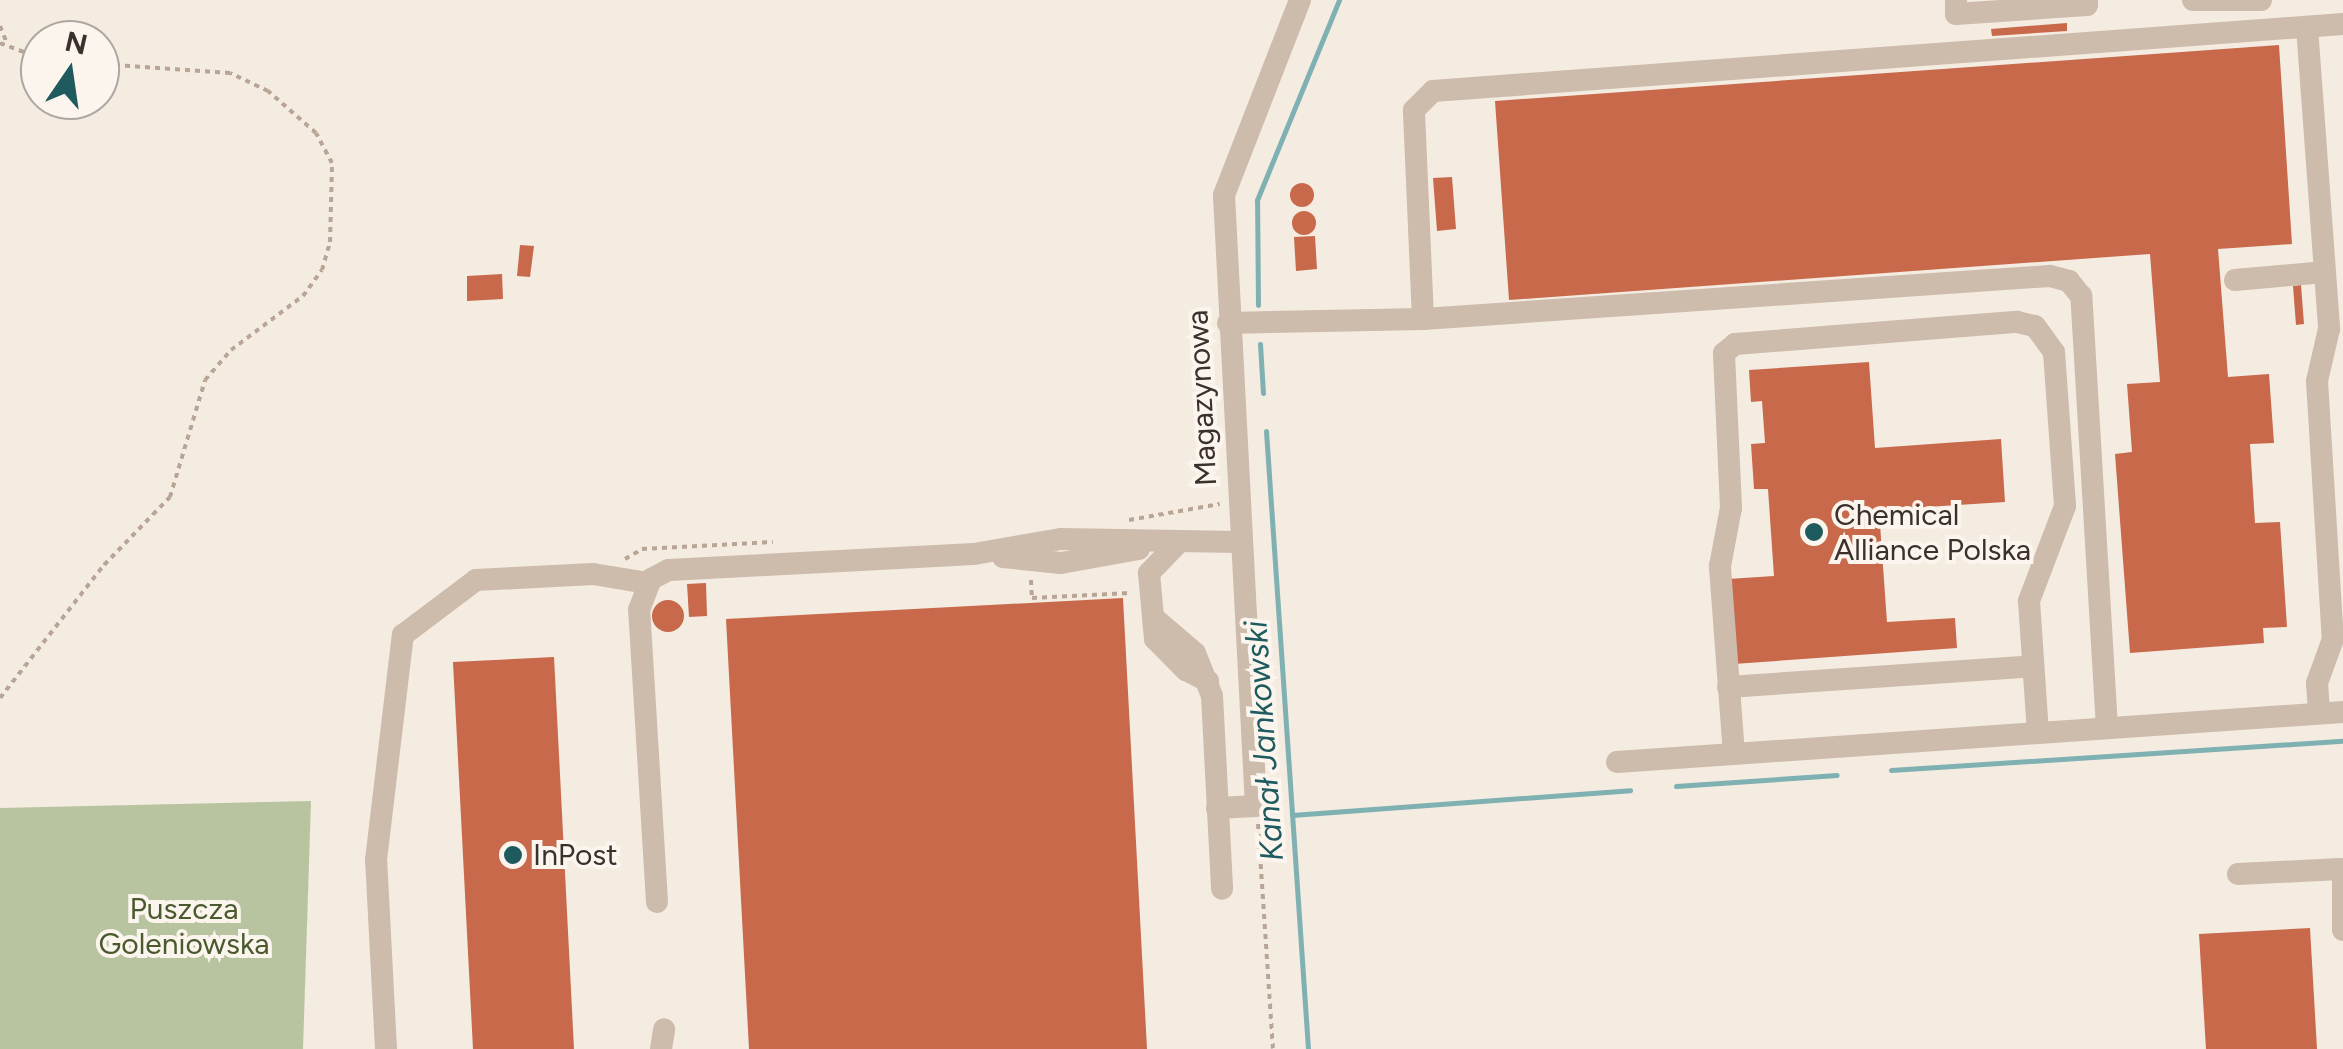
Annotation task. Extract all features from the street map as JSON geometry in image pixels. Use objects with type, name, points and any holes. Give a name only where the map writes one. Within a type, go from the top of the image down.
[{"type":"street","name":"Magazynowa","points":[[1256,806],[1238,542],[1224,195],[1300,0]]},
{"type":"street","points":[[1956,0],[1956,14],[2087,3],[2089,43]]},
{"type":"street","points":[[2193,0],[2262,0]]},
{"type":"street","points":[[1423,319],[1414,110],[1433,91],[2343,24]]},
{"type":"street","points":[[2307,27],[2329,329],[2317,393],[2332,638],[2317,683],[2319,713]]},
{"type":"street","points":[[2235,280],[2324,272]]},
{"type":"street","points":[[1228,323],[1423,319],[2050,276],[2069,280],[2082,296],[2107,728]]},
{"type":"street","points":[[1734,754],[1720,566],[1731,508],[1724,354],[1736,344],[2017,322],[2035,326],[2054,352],[2065,506],[2028,601],[2038,733]]},
{"type":"street","points":[[657,902],[639,610],[648,583],[668,570],[974,554],[1061,563],[1166,545],[1238,542]]},
{"type":"street","points":[[1166,545],[1150,573],[1155,639],[1186,670],[1208,682],[1222,889]]},
{"type":"street","points":[[386,1049],[376,860],[400,640],[470,582],[607,576],[648,583]]},
{"type":"street","points":[[1728,687],[2033,666]]},
{"type":"street","points":[[1617,762],[2343,712]]},
{"type":"street","points":[[1218,808],[1256,806]]},
{"type":"street","points":[[2238,874],[2342,869],[2343,930]]},
{"type":"path","points":[[0,26],[3,43]]},
{"type":"path","points":[[0,698],[104,565],[170,497],[204,380],[230,350],[303,296],[322,270],[330,242],[332,162],[316,133],[268,90],[230,73],[120,65]]},
{"type":"path","points":[[1120,528],[1135,515],[1212,509],[1229,478],[1236,478]]},
{"type":"path","points":[[607,576],[607,560],[642,549],[782,542]]},
{"type":"path","points":[[1031,570],[1032,598],[1131,593]]},
{"type":"path","points":[[1256,806],[1274,1049]]},
{"type":"green space","name":"Puszcza Goleniowska","points":[[311,801],[303,1049],[0,1049],[0,808]]},
{"type":"building","points":[[2067,23],[2067,31],[1992,36],[1991,29]]},
{"type":"building","points":[[2279,45],[2292,244],[2218,249],[2228,377],[2269,374],[2274,443],[2250,444],[2255,523],[2280,522],[2287,627],[2263,628],[2264,643],[2130,653],[2115,454],[2132,452],[2127,384],[2160,382],[2150,254],[1509,300],[1495,101]]},
{"type":"building","points":[[1452,177],[1456,229],[1437,231],[1433,178]]},
{"type":"building","points":[[1302,183],[1314,195],[1302,207],[1290,195]]},
{"type":"building","points":[[1304,211],[1316,223],[1304,235],[1292,223]]},
{"type":"building","points":[[1315,236],[1317,269],[1296,271],[1294,237]]},
{"type":"building","points":[[520,245],[534,246],[530,277],[517,276]]},
{"type":"building","points":[[502,274],[503,299],[467,301],[467,276]]},
{"type":"building","points":[[2301,285],[2304,324],[2296,325],[2293,286]]},
{"type":"building","points":[[1869,362],[1875,448],[2001,439],[2005,502],[1879,510],[1887,622],[1955,618],[1957,648],[1734,664],[1728,579],[1774,576],[1768,489],[1754,489],[1751,444],[1765,443],[1762,401],[1751,402],[1749,370]]},
{"type":"building","points":[[706,583],[707,616],[689,617],[687,584]]},
{"type":"building","points":[[1123,598],[1147,1049],[749,1049],[726,619]]},
{"type":"building","points":[[668,600],[679,605],[684,616],[679,627],[668,632],[657,627],[652,616],[657,605]]},
{"type":"building","name":"InPost","points":[[554,657],[574,1049],[473,1049],[453,662]]},
{"type":"building","points":[[2310,928],[2317,1049],[2206,1049],[2199,934]]},
{"type":"waterway","name":"Kanał Jankowski","points":[[1258,305],[1257,200],[1339,0]]},
{"type":"waterway","name":"Kanał Jankowski","points":[[1260,344],[1263,393]]},
{"type":"waterway","name":"Kanał Jankowski","points":[[1266,431],[1308,1049]]},
{"type":"waterway","points":[[1891,770],[2343,741]]},
{"type":"waterway","points":[[1676,786],[1837,775]]},
{"type":"waterway","points":[[1292,815],[1630,790]]},
{"type":"place","name":"Chemical Alliance Polska","points":[[1814,532]]},
{"type":"place","name":"InPost","points":[[513,855]]}]
